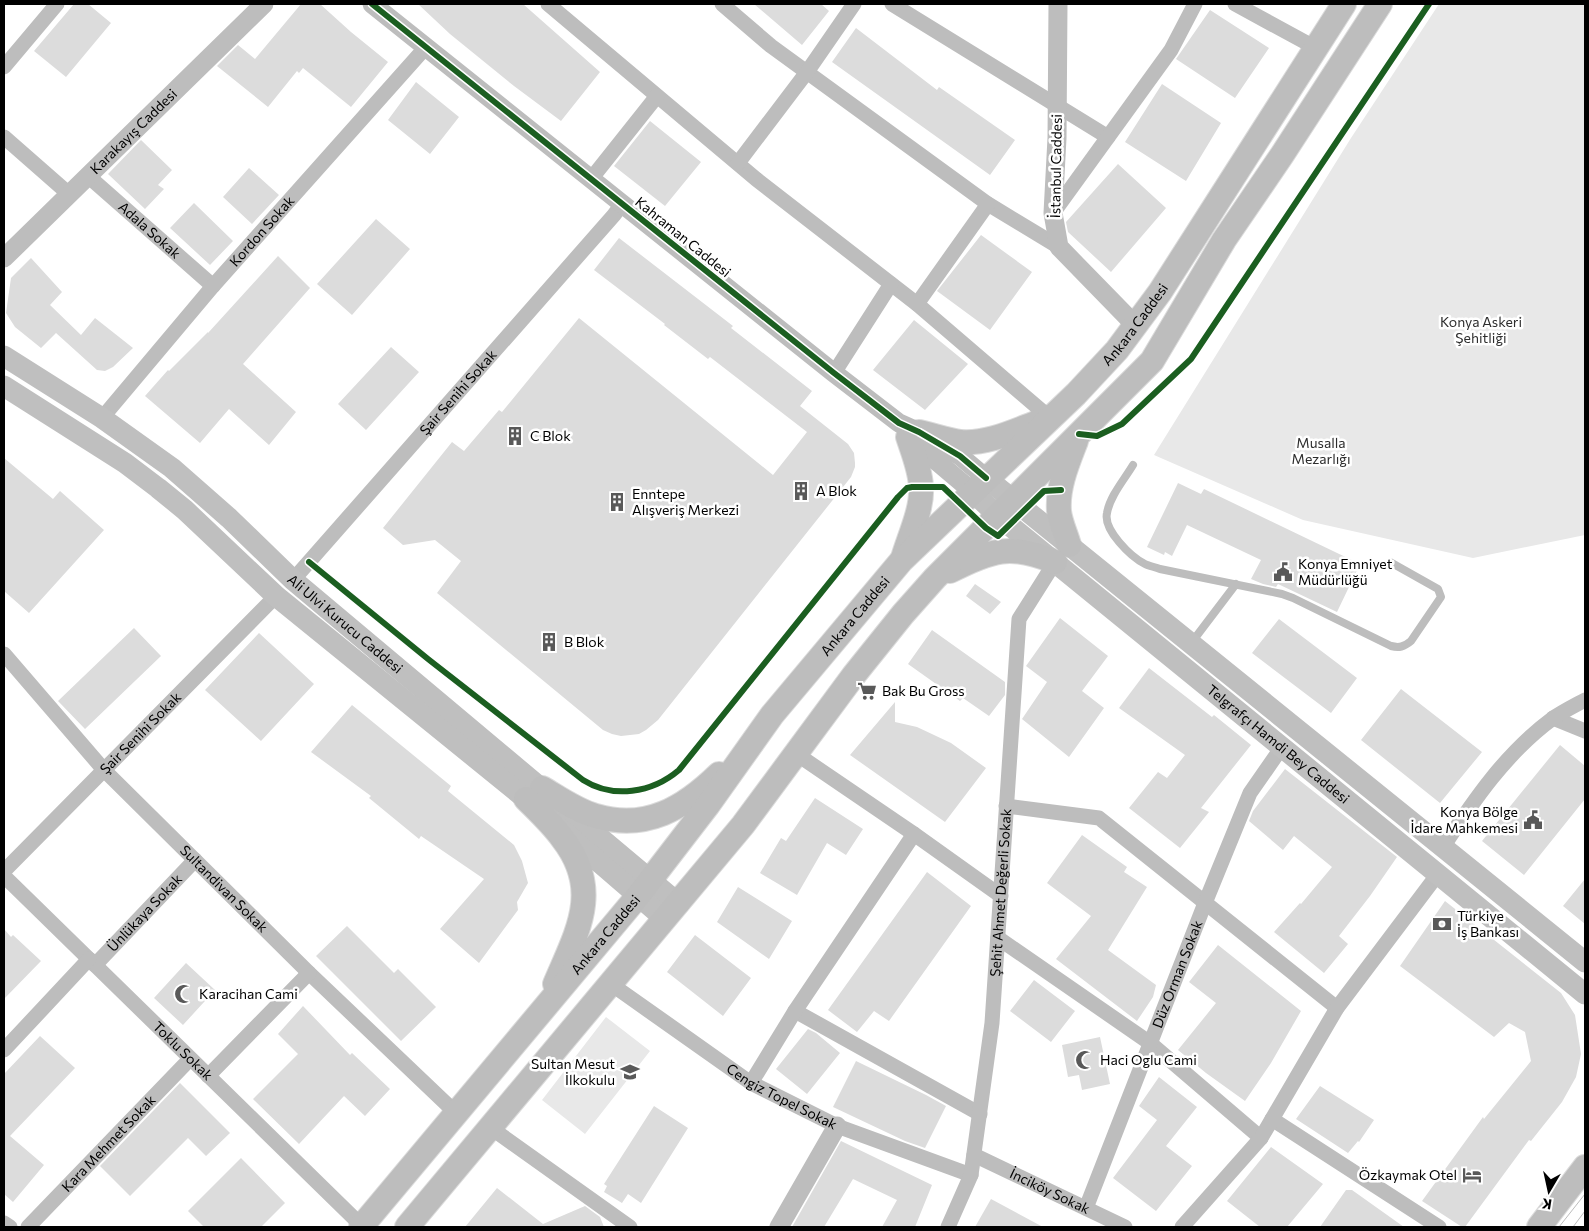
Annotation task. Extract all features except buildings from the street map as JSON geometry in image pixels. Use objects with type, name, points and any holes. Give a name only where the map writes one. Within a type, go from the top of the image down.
[{"type":"main road","name":"Ankara Caddesi","points":[[361,1227],[645,888],[708,805],[772,715],[902,560],[1095,376],[1118,350],[1160,292],[1344,4]]},
{"type":"main road","name":"Ankara Caddesi","points":[[407,1227],[743,825],[854,675],[903,614],[935,578],[1152,362],[1224,240],[1282,155],[1380,4]]},
{"type":"main road","name":"Ali Ulvi Kurucu Caddesi","points":[[4,356],[102,418],[172,468],[229,518],[294,580],[534,793],[672,911]]},
{"type":"main road","name":"Ali Ulvi Kurucu Caddesi","points":[[4,386],[125,463],[158,488],[185,510],[276,596],[534,793]]},
{"type":"main road","points":[[902,560],[916,513],[921,487],[909,431],[951,440],[973,442],[1002,435],[1050,418]]},
{"type":"main road","points":[[935,578],[992,553],[1008,550],[1036,554],[1062,554],[1059,511],[1060,496],[1067,465],[1079,434]]},
{"type":"main road","name":"Telgrafçı Hamdi Bey Caddesi","points":[[980,485],[1062,554],[1282,747],[1585,994]]},
{"type":"main road","name":"Telgrafçı Hamdi Bey Caddesi","points":[[1062,554],[1191,643],[1585,962]]},
{"type":"main road","points":[[534,793],[595,816],[632,821],[649,819],[688,800],[712,781],[741,753],[772,715]]},
{"type":"main road","points":[[534,793],[574,856],[584,884],[581,919],[575,938],[546,1006]]},
{"type":"main road","points":[[1569,1189],[1585,1152]]},
{"type":"main road","points":[[1539,1227],[1585,1167]]},
{"type":"street","points":[[4,67],[57,4]]},
{"type":"street","name":"Karakayış Caddesi","points":[[5,259],[264,4]]},
{"type":"street","name":"Kahraman Caddesi","points":[[372,4],[834,374],[909,431],[960,456],[980,485]]},
{"type":"street","points":[[548,4],[738,164],[917,304],[1050,418]]},
{"type":"street","points":[[722,4],[771,46],[988,204],[1059,247],[1136,326]]},
{"type":"street","points":[[738,164],[807,72],[854,4]]},
{"type":"street","points":[[892,4],[1108,137]]},
{"type":"street","name":"İstanbul Caddesi","points":[[1058,4],[1053,213],[1059,247]]},
{"type":"street","points":[[1053,213],[1170,50],[1195,4]]},
{"type":"street","points":[[1236,4],[1316,48]]},
{"type":"street","name":"Kordon Sokak","points":[[102,418],[213,286],[426,48]]},
{"type":"street","points":[[591,179],[657,96]]},
{"type":"street","points":[[4,137],[69,194]]},
{"type":"street","name":"Adala Sokak","points":[[88,176],[213,286]]},
{"type":"street","name":"Şair Senihi Sokak","points":[[294,580],[622,204]]},
{"type":"street","points":[[917,304],[988,204]]},
{"type":"street","points":[[834,374],[891,284]]},
{"type":"street","name":"Şehit Ahmet Değerli Sokak","points":[[948,1227],[971,1175],[992,1023],[1019,619],[1062,554]]},
{"type":"street","name":"Şair Senihi Sokak","points":[[4,871],[276,596]]},
{"type":"street","name":"Sultandivan Sokak","points":[[4,654],[104,770],[310,973],[456,1113]]},
{"type":"street","points":[[1443,847],[1485,786],[1504,764],[1553,718],[1585,700]]},
{"type":"street","points":[[1553,718],[1585,732]]},
{"type":"street","name":"Düz Orman Sokak","points":[[1086,1208],[1250,793],[1282,747]]},
{"type":"street","points":[[795,753],[1001,896]]},
{"type":"street","points":[[1006,806],[1098,818],[1337,1008]]},
{"type":"street","points":[[751,1083],[795,1011],[914,834]]},
{"type":"street","name":"Ünlükaya Sokak","points":[[4,1050],[195,860]]},
{"type":"street","points":[[1182,1227],[1261,1138],[1337,1008],[1438,874]]},
{"type":"street","name":"Toklu Sokak","points":[[4,876],[361,1227]]},
{"type":"street","points":[[998,938],[1150,1042],[1261,1138]]},
{"type":"street","points":[[208,1076],[310,973]]},
{"type":"street","name":"Cengiz Topel Sokak","points":[[611,984],[751,1083],[837,1126],[971,1175]]},
{"type":"street","points":[[795,1011],[980,1114]]},
{"type":"street","name":"Kara Mehmet Sokak","points":[[28,1227],[190,1059]]},
{"type":"street","points":[[1272,1119],[1439,1227]]},
{"type":"street","points":[[780,1227],[837,1126]]},
{"type":"street","points":[[491,1128],[630,1227]]},
{"type":"street","name":"İnciköy Sokak","points":[[974,1155],[1125,1227]]},
{"type":"street","points":[[4,1223],[10,1227]]},
{"type":"lane","points":[[1132,465],[1110,504],[1106,515],[1108,525],[1114,536],[1132,555],[1145,564],[1160,569],[1236,584],[1293,598],[1398,648],[1406,646],[1410,642],[1441,597],[1438,589],[1390,562]]},
{"type":"lane","points":[[1191,643],[1236,584]]},
{"type":"green space","points":[[1439,4],[1585,4],[1585,535],[1473,558],[1303,520],[1154,455],[1351,138]]},
{"type":"green space","points":[[606,1017],[650,1051],[585,1134],[542,1100]]},
{"type":"tram line","points":[[1559,1227],[1585,1194]]},
{"type":"tram line","points":[[1573,1227],[1585,1211]]},
{"type":"cycle path","points":[[372,4],[834,373],[899,423],[919,432],[960,456],[986,478]]},
{"type":"cycle path","points":[[1079,434],[1097,436],[1122,424],[1191,359],[1429,4]]},
{"type":"cycle path","points":[[309,562],[428,659],[583,780],[607,790],[632,791],[657,784],[679,770],[907,488],[943,487],[986,528],[998,536],[1044,491],[1061,490]]},
{"type":"place","name":"C Blok","points":[[515,436]]},
{"type":"place","name":"A Blok","points":[[801,491]]},
{"type":"place","name":"Enntepe Alışveriş Merkezi","points":[[617,502]]},
{"type":"place","name":"Konya Emniyet Müdürlüğü","points":[[1283,572]]},
{"type":"place","name":"B Blok","points":[[549,642]]},
{"type":"place","name":"Bak Bu Gross","points":[[867,691]]},
{"type":"place","name":"Konya Bölge İdare Mahkemesi","points":[[1533,820]]},
{"type":"place","name":"Türkiye İş Bankası","points":[[1442,924]]},
{"type":"place","name":"Karacihan Cami","points":[[184,994]]},
{"type":"place","name":"Haci Oglu Cami","points":[[1085,1060]]},
{"type":"place","name":"Sultan Mesut İlkokulu","points":[[630,1072]]},
{"type":"place","name":"Özkaymak Otel","points":[[1472,1175]]},
{"type":"park label","name":"Konya Askeri Şehitliği","points":[[1481,330]]},
{"type":"park label","name":"Musalla Mezarlığı","points":[[1321,452]]}]
